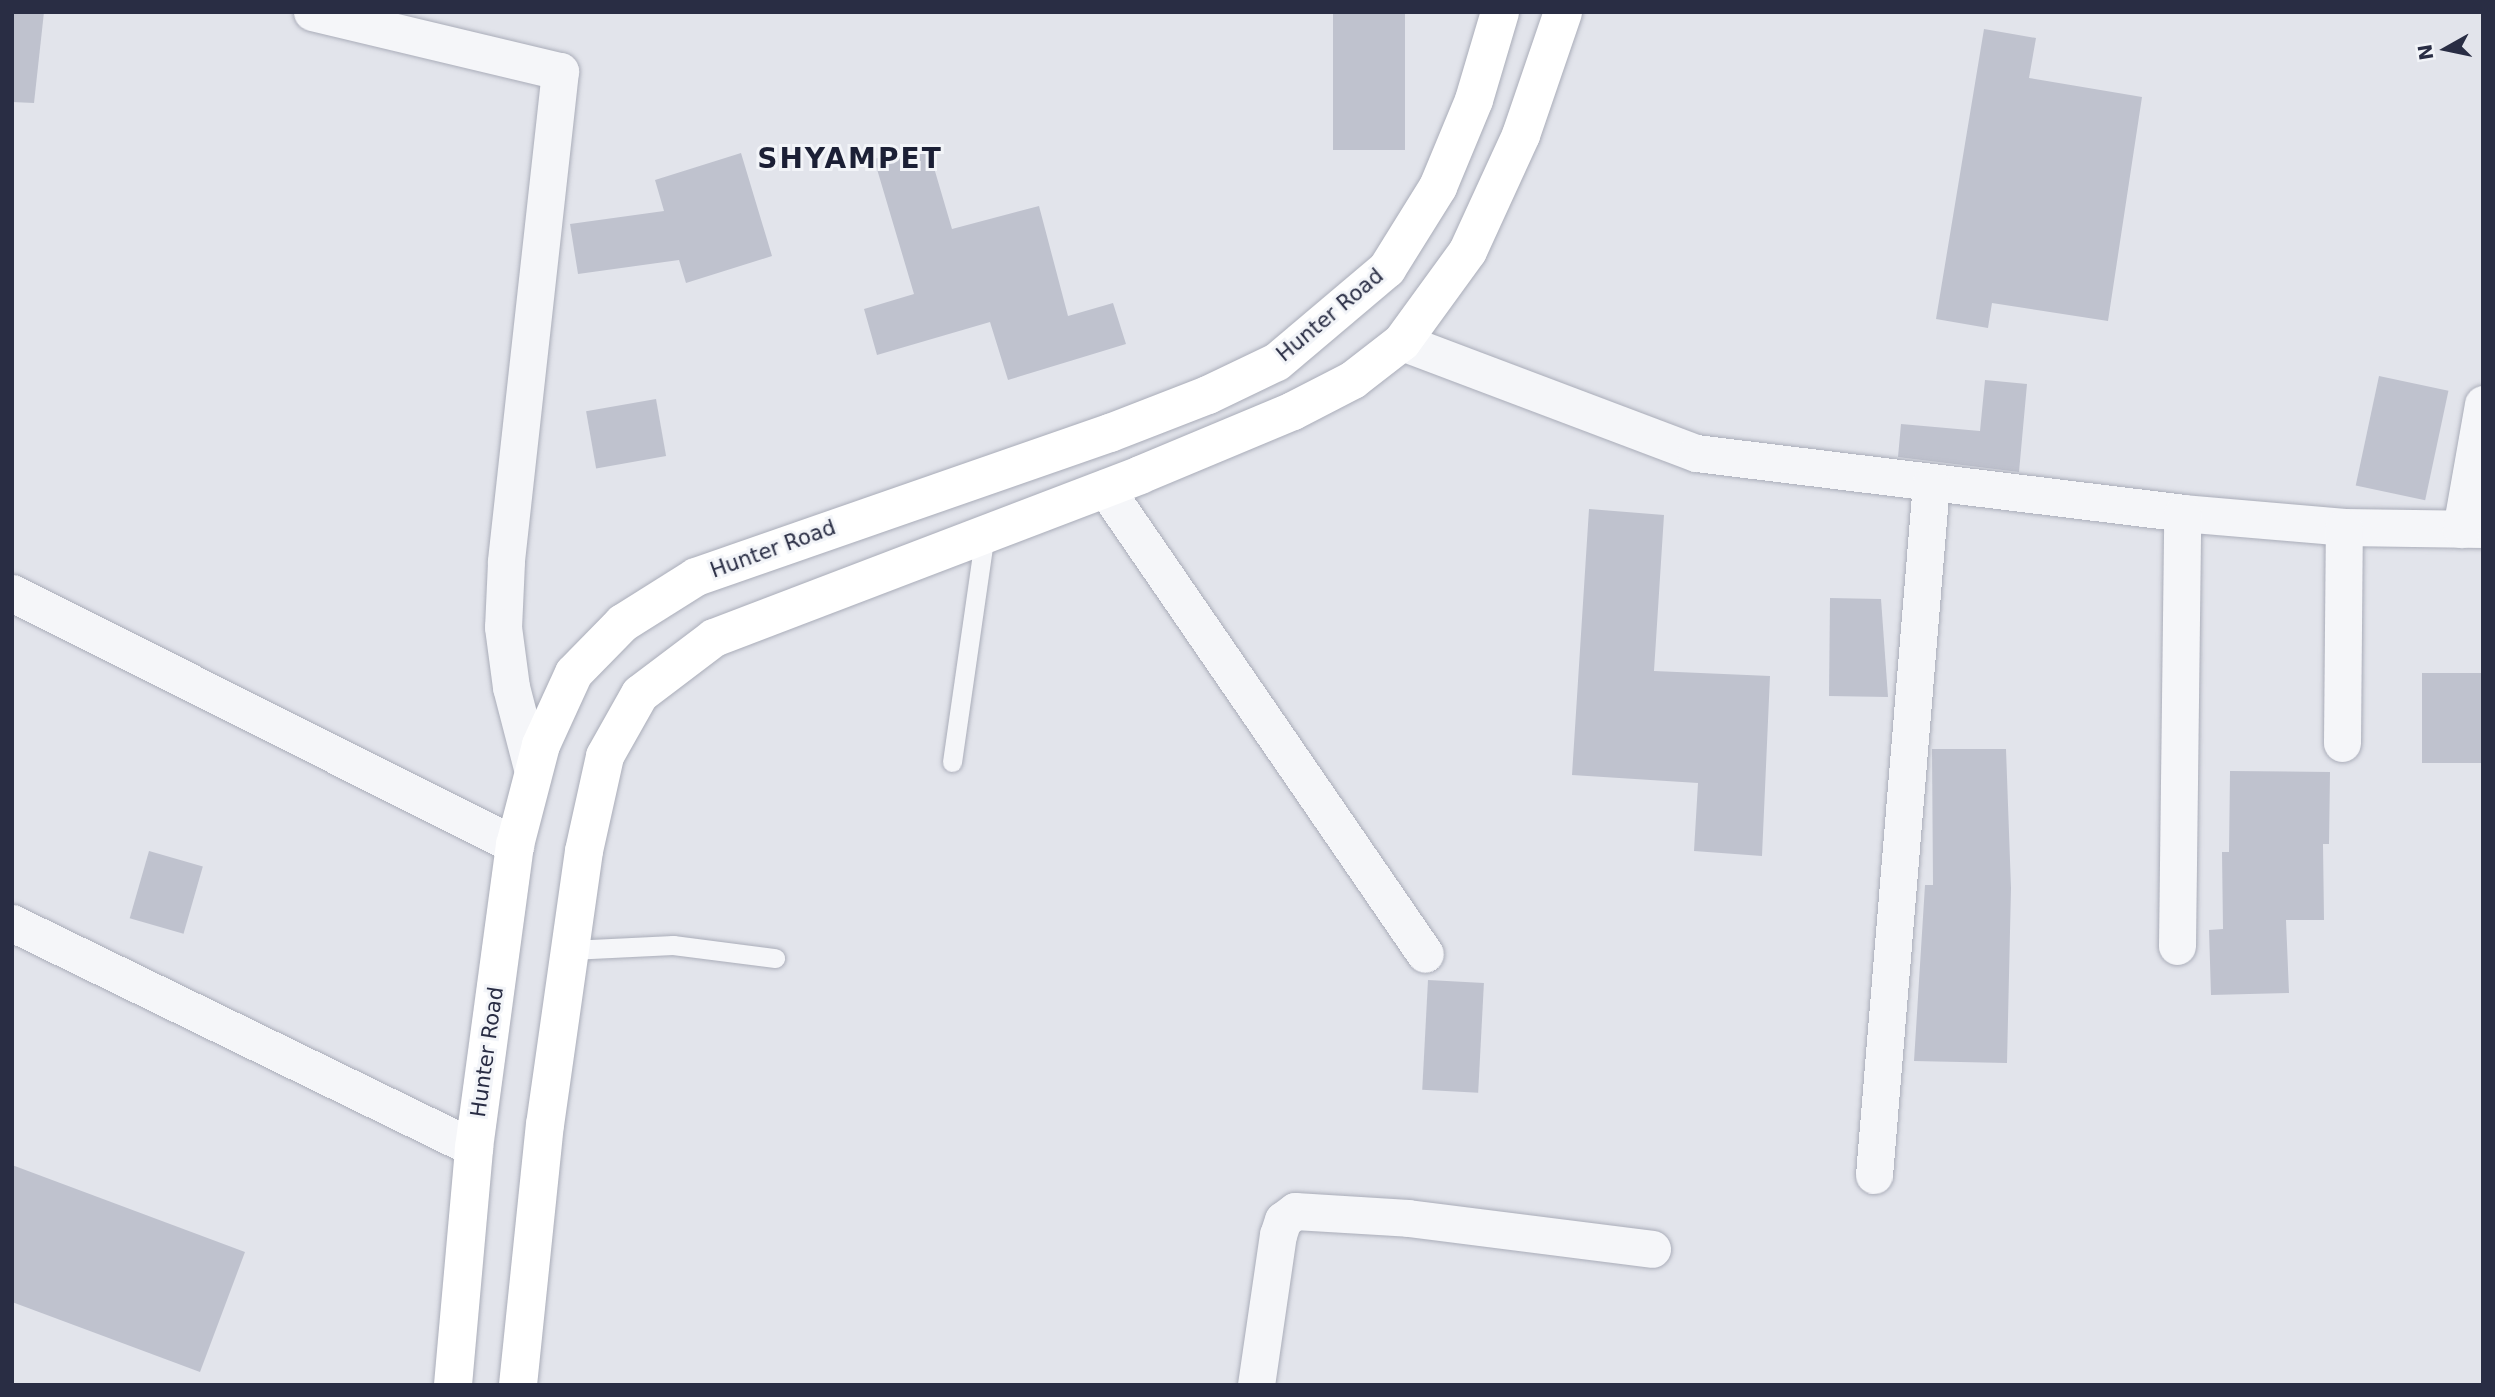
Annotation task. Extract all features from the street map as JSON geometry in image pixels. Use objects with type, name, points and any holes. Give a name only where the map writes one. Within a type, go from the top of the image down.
[{"type":"main road","name":"Hunter Road","points":[[453,1385],[474,1148],[515,845],[533,772],[574,673],[623,623],[696,577],[1110,433],[1208,396],[1277,362],[1387,269],[1437,187],[1474,100],[1500,12]]},
{"type":"main road","points":[[518,1385],[570,950],[605,756],[640,694],[714,638],[1105,488],[1293,411],[1353,380],[1402,342],[1468,251],[1521,135],[1563,12]]},
{"type":"street","points":[[312,12],[560,71],[504,601],[511,687],[533,772]]},
{"type":"street","points":[[1402,342],[1696,453],[2182,513],[2344,527],[2472,529],[2483,404]]},
{"type":"street","points":[[1874,1175],[1931,483]]},
{"type":"street","points":[[1105,488],[1425,954]]},
{"type":"street","points":[[2177,946],[2182,513]]},
{"type":"street","points":[[2342,743],[2344,527]]},
{"type":"street","points":[[12,593],[515,845]]},
{"type":"street","points":[[12,923],[474,1148]]},
{"type":"street","points":[[1256,1385],[1278,1234],[1283,1220],[1295,1211],[1408,1218],[1652,1249]]},
{"type":"lane","points":[[953,762],[985,534]]},
{"type":"lane","points":[[570,950],[673,944],[775,958]]},
{"type":"building","points":[[12,12],[44,12],[34,103],[12,102]]},
{"type":"building","points":[[1333,12],[1405,12],[1405,150],[1333,150]]},
{"type":"building","points":[[1984,29],[2036,38],[2029,78],[2142,97],[2108,321],[1992,303],[1988,328],[1936,319]]},
{"type":"building","points":[[927,144],[952,229],[1039,206],[1068,316],[1113,303],[1126,344],[1008,380],[990,322],[877,355],[864,309],[914,294],[874,159]]},
{"type":"building","points":[[741,153],[772,256],[686,283],[679,260],[578,274],[570,224],[664,211],[655,180]]},
{"type":"building","points":[[2379,376],[2448,391],[2425,500],[2356,486]]},
{"type":"building","points":[[1985,380],[2027,384],[2019,472],[1898,457],[1901,424],[1980,431]]},
{"type":"building","points":[[656,399],[666,456],[596,468],[586,411]]},
{"type":"building","points":[[1589,509],[1664,515],[1654,671],[1770,676],[1762,856],[1694,851],[1698,783],[1572,775]]},
{"type":"building","points":[[1830,598],[1881,599],[1888,697],[1829,696]]},
{"type":"building","points":[[2422,673],[2483,673],[2483,763],[2422,763]]},
{"type":"building","points":[[1932,749],[2006,749],[2011,888],[2007,1063],[1914,1061],[1925,885],[1933,885]]},
{"type":"building","points":[[2230,771],[2330,772],[2329,844],[2323,844],[2324,920],[2286,920],[2289,993],[2211,995],[2209,930],[2223,929],[2222,852],[2229,852]]},
{"type":"building","points":[[149,851],[203,866],[184,934],[130,918]]},
{"type":"building","points":[[1428,980],[1484,983],[1478,1093],[1422,1090]]},
{"type":"building","points":[[12,1165],[245,1252],[200,1372],[12,1302]]},
{"type":"district","name":"SHYAMPET","points":[[850,159]]}]
